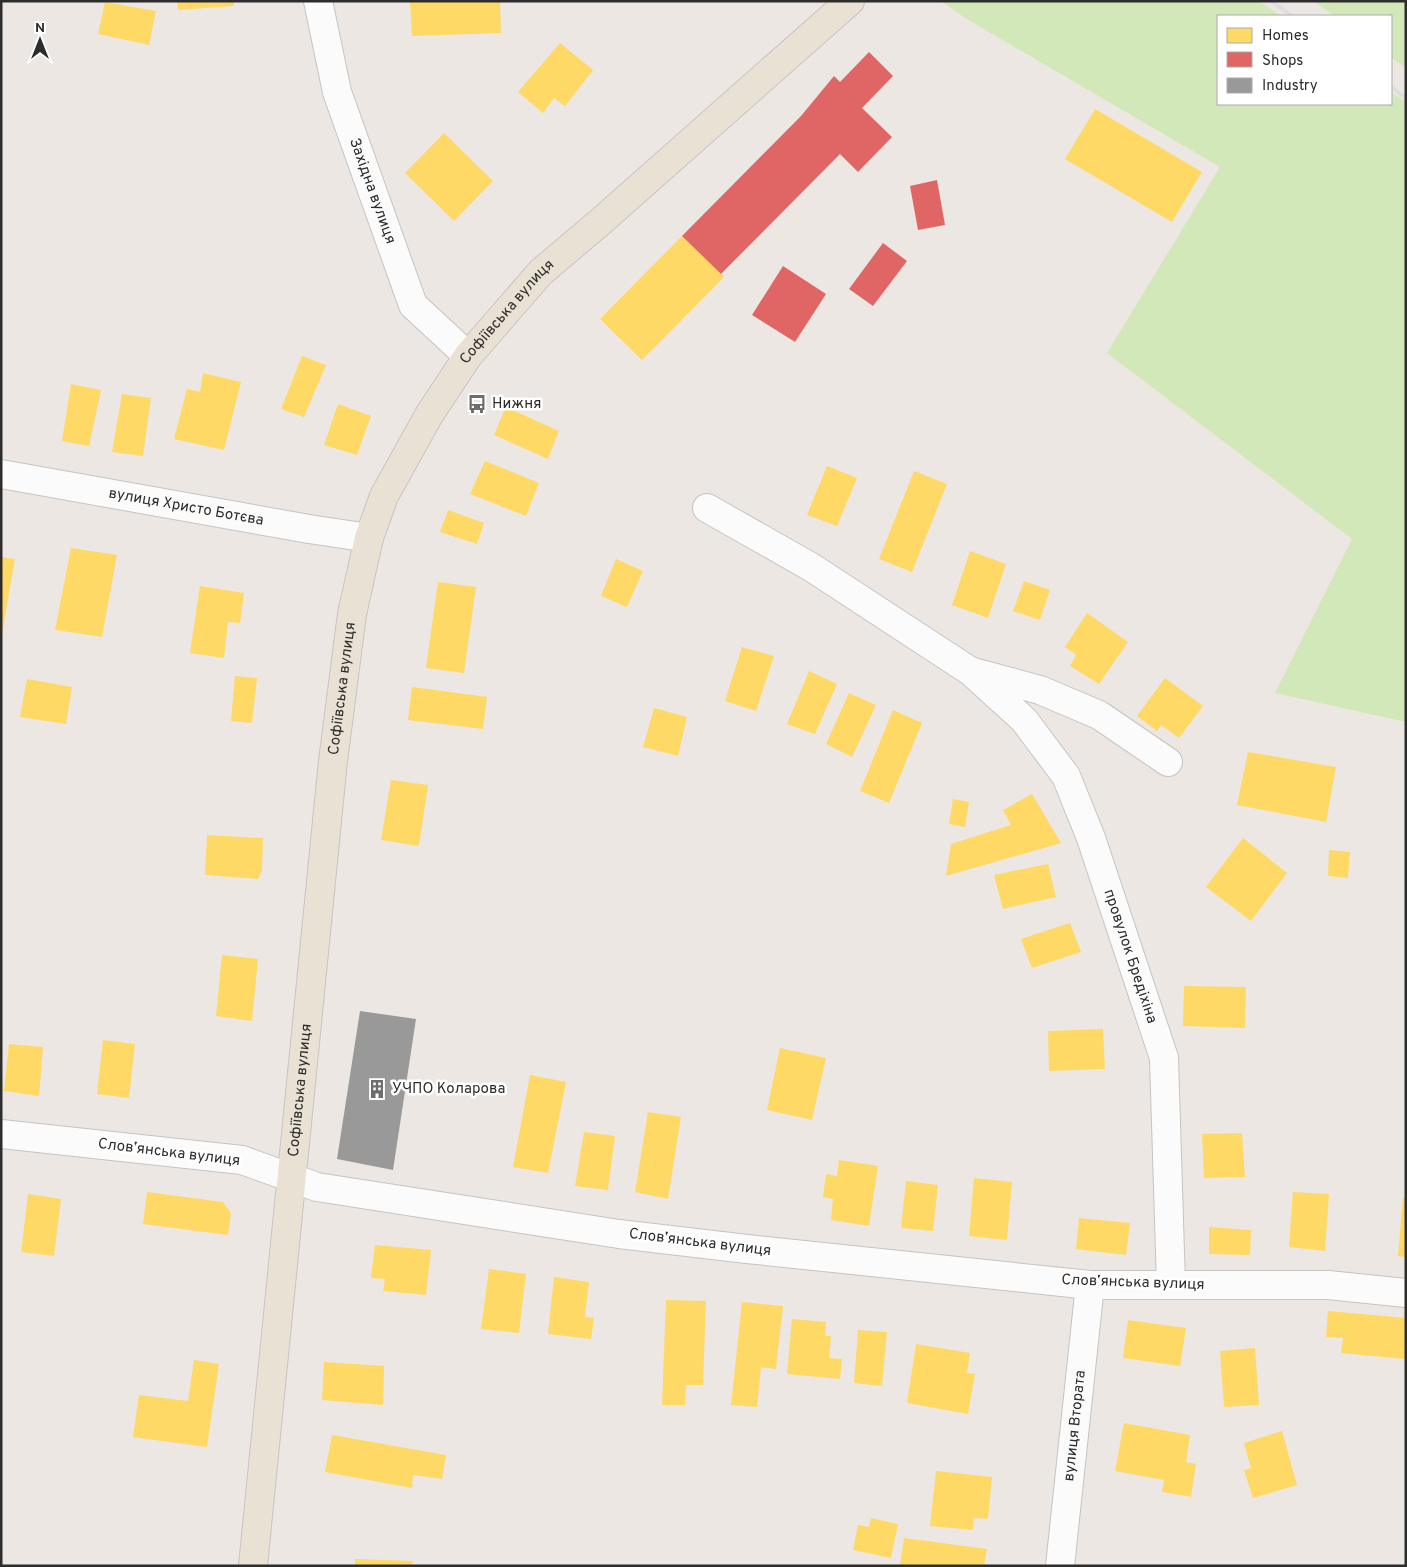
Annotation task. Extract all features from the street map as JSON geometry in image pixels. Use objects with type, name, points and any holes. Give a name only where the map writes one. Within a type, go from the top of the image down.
[{"type":"main road","name":"Софіївська вулиця","points":[[253,1566],[333,761],[352,614],[369,538],[384,496],[429,415],[468,356],[541,272],[850,1]]},
{"type":"street","name":"Західна вулиця","points":[[318,1],[338,92],[413,305],[468,356]]},
{"type":"street","name":"вулиця Христо Ботєва","points":[[1,474],[369,538]]},
{"type":"street","name":"провулок Бредіхіна","points":[[707,508],[810,567],[970,671],[1024,720],[1066,776],[1091,838],[1164,1058],[1171,1285]]},
{"type":"street","name":"провулок Бредіхіна","points":[[970,671],[1040,690],[1099,715],[1168,762]]},
{"type":"street","name":"Словʼянська вулиця","points":[[1,1134],[242,1160],[317,1187],[619,1234],[1090,1285],[1328,1286],[1406,1293]]},
{"type":"street","name":"вулиця Втората","points":[[1060,1566],[1090,1285]]},
{"type":"green space","points":[[941,1],[1259,1],[1280,15],[1217,15],[1217,105],[1392,105],[1392,93],[1406,102],[1406,722],[1275,693],[1352,539],[1107,353],[1220,167],[965,18]]},
{"type":"green space","points":[[1314,1],[1406,1],[1406,68],[1392,58],[1392,15],[1333,15]]},
{"type":"building: Homes","points":[[177,1],[234,1],[234,6],[178,10]]},
{"type":"building: Homes","points":[[410,1],[500,1],[501,33],[412,36]]},
{"type":"building: Homes","points":[[105,2],[156,11],[149,45],[98,34]]},
{"type":"building: Homes","points":[[560,43],[593,70],[565,106],[554,98],[543,113],[518,92]]},
{"type":"building: Homes","points":[[1095,109],[1202,172],[1172,222],[1065,159]]},
{"type":"building: Homes","points":[[444,133],[493,181],[454,221],[405,173]]},
{"type":"building: Homes","points":[[682,236],[724,277],[642,360],[600,319]]},
{"type":"building: Homes","points":[[302,356],[326,365],[304,417],[281,409]]},
{"type":"building: Homes","points":[[203,373],[241,382],[224,450],[174,439],[187,389],[200,392]]},
{"type":"building: Homes","points":[[71,384],[101,390],[89,446],[62,441]]},
{"type":"building: Homes","points":[[122,394],[151,398],[143,456],[112,452]]},
{"type":"building: Homes","points":[[338,404],[371,416],[357,455],[324,445]]},
{"type":"building: Homes","points":[[506,407],[559,431],[548,459],[494,435]]},
{"type":"building: Homes","points":[[485,461],[539,483],[526,516],[470,494]]},
{"type":"building: Homes","points":[[827,466],[857,478],[837,526],[807,515]]},
{"type":"building: Homes","points":[[914,471],[947,484],[912,572],[879,559]]},
{"type":"building: Homes","points":[[448,510],[484,523],[477,544],[440,532]]},
{"type":"building: Homes","points":[[71,548],[117,555],[102,637],[55,630]]},
{"type":"building: Homes","points":[[970,551],[1006,564],[988,618],[952,605]]},
{"type":"building: Homes","points":[[1,557],[15,559],[2,634],[1,633]]},
{"type":"building: Homes","points":[[616,559],[643,571],[627,607],[601,596]]},
{"type":"building: Homes","points":[[1024,581],[1050,590],[1040,620],[1013,611]]},
{"type":"building: Homes","points":[[438,582],[476,587],[464,673],[426,668]]},
{"type":"building: Homes","points":[[200,586],[244,593],[240,623],[228,622],[224,658],[190,653]]},
{"type":"building: Homes","points":[[1087,613],[1128,642],[1099,684],[1070,666],[1076,655],[1065,647]]},
{"type":"building: Homes","points":[[742,647],[774,656],[756,711],[725,701]]},
{"type":"building: Homes","points":[[809,671],[837,684],[815,734],[787,724]]},
{"type":"building: Homes","points":[[235,676],[257,678],[252,723],[231,721]]},
{"type":"building: Homes","points":[[1165,678],[1203,706],[1179,738],[1161,725],[1157,731],[1137,716]]},
{"type":"building: Homes","points":[[27,679],[72,687],[66,724],[20,717]]},
{"type":"building: Homes","points":[[412,687],[487,697],[483,729],[408,720]]},
{"type":"building: Homes","points":[[849,693],[876,705],[852,757],[826,744]]},
{"type":"building: Homes","points":[[654,708],[687,717],[678,756],[643,747]]},
{"type":"building: Homes","points":[[893,710],[922,723],[889,803],[860,791]]},
{"type":"building: Homes","points":[[1248,752],[1336,767],[1326,822],[1237,805]]},
{"type":"building: Homes","points":[[391,780],[428,785],[419,846],[381,840]]},
{"type":"building: Homes","points":[[1032,794],[1061,843],[946,876],[951,844],[1011,825],[1003,810]]},
{"type":"building: Homes","points":[[953,799],[969,802],[965,827],[949,824]]},
{"type":"building: Homes","points":[[207,835],[263,838],[262,871],[258,879],[205,875]]},
{"type":"building: Homes","points":[[1243,838],[1287,873],[1251,921],[1206,887]]},
{"type":"building: Homes","points":[[1329,850],[1350,852],[1348,878],[1328,876]]},
{"type":"building: Homes","points":[[1048,864],[1056,897],[1003,909],[994,875]]},
{"type":"building: Homes","points":[[1070,923],[1081,952],[1032,968],[1021,939]]},
{"type":"building: Homes","points":[[222,955],[258,959],[252,1021],[216,1016]]},
{"type":"building: Homes","points":[[1184,986],[1246,987],[1245,1028],[1183,1026]]},
{"type":"building: Homes","points":[[1103,1029],[1105,1069],[1049,1071],[1048,1031]]},
{"type":"building: Homes","points":[[103,1040],[135,1044],[129,1098],[97,1094]]},
{"type":"building: Homes","points":[[9,1044],[43,1047],[39,1096],[4,1091]]},
{"type":"building: Homes","points":[[780,1048],[826,1058],[812,1120],[767,1110]]},
{"type":"building: Homes","points":[[530,1075],[566,1082],[548,1173],[513,1167]]},
{"type":"building: Homes","points":[[648,1112],[681,1117],[668,1199],[635,1192]]},
{"type":"building: Homes","points":[[584,1132],[615,1136],[608,1190],[575,1186]]},
{"type":"building: Homes","points":[[1242,1133],[1245,1177],[1204,1178],[1202,1134]]},
{"type":"building: Homes","points":[[839,1160],[878,1166],[869,1226],[831,1220],[833,1199],[823,1197],[826,1174],[837,1176]]},
{"type":"building: Homes","points":[[974,1178],[1012,1182],[1007,1240],[969,1236]]},
{"type":"building: Homes","points":[[906,1181],[938,1185],[933,1231],[901,1228]]},
{"type":"building: Homes","points":[[147,1192],[223,1202],[231,1213],[228,1235],[143,1224]]},
{"type":"building: Homes","points":[[1293,1192],[1329,1194],[1325,1251],[1289,1247]]},
{"type":"building: Homes","points":[[28,1194],[61,1199],[54,1256],[21,1252]]},
{"type":"building: Homes","points":[[1403,1198],[1406,1198],[1406,1257],[1398,1256]]},
{"type":"building: Homes","points":[[1079,1218],[1130,1223],[1126,1255],[1076,1249]]},
{"type":"building: Homes","points":[[1209,1227],[1251,1230],[1250,1255],[1209,1254]]},
{"type":"building: Homes","points":[[375,1245],[431,1250],[426,1295],[383,1291],[385,1279],[371,1278]]},
{"type":"building: Homes","points":[[489,1269],[526,1274],[519,1333],[481,1329]]},
{"type":"building: Homes","points":[[554,1277],[589,1282],[585,1317],[594,1318],[591,1339],[548,1334]]},
{"type":"building: Homes","points":[[666,1300],[706,1301],[703,1385],[686,1385],[685,1405],[662,1405]]},
{"type":"building: Homes","points":[[742,1302],[783,1306],[776,1369],[761,1367],[757,1407],[731,1405]]},
{"type":"building: Homes","points":[[1328,1311],[1406,1318],[1406,1357],[1404,1359],[1341,1353],[1343,1338],[1326,1337]]},
{"type":"building: Homes","points":[[792,1319],[826,1322],[825,1336],[831,1336],[829,1358],[842,1359],[840,1379],[787,1374]]},
{"type":"building: Homes","points":[[1128,1320],[1186,1328],[1180,1366],[1123,1358]]},
{"type":"building: Homes","points":[[858,1330],[887,1332],[882,1386],[854,1383]]},
{"type":"building: Homes","points":[[916,1344],[970,1353],[967,1373],[975,1374],[968,1414],[907,1403]]},
{"type":"building: Homes","points":[[1255,1348],[1259,1405],[1224,1407],[1220,1351]]},
{"type":"building: Homes","points":[[194,1360],[219,1364],[207,1447],[133,1437],[139,1395],[188,1401]]},
{"type":"building: Homes","points":[[324,1362],[384,1366],[383,1405],[322,1400]]},
{"type":"building: Homes","points":[[1124,1423],[1190,1435],[1186,1462],[1196,1464],[1191,1497],[1162,1492],[1164,1480],[1115,1471]]},
{"type":"building: Homes","points":[[1282,1431],[1297,1485],[1253,1498],[1244,1470],[1251,1468],[1244,1443]]},
{"type":"building: Homes","points":[[332,1435],[446,1455],[442,1479],[413,1475],[412,1488],[325,1472]]},
{"type":"building: Homes","points":[[936,1471],[992,1477],[988,1519],[974,1518],[973,1530],[930,1526]]},
{"type":"building: Homes","points":[[871,1518],[898,1524],[891,1558],[853,1550],[858,1525],[869,1527]]},
{"type":"building: Homes","points":[[904,1538],[987,1549],[984,1566],[900,1566]]},
{"type":"building: Homes","points":[[355,1559],[413,1561],[412,1566],[355,1566]]},
{"type":"building: Shops","points":[[869,52],[893,76],[862,108],[892,137],[858,172],[840,154],[721,274],[682,236],[801,116],[834,76],[840,82]]},
{"type":"building: Shops","points":[[937,180],[945,225],[918,230],[910,186]]},
{"type":"building: Shops","points":[[883,243],[907,261],[873,306],[849,289]]},
{"type":"building: Shops","points":[[783,266],[826,294],[795,342],[752,315]]},
{"type":"building: Industry","name":"УЧПО Коларова","points":[[360,1011],[416,1019],[393,1170],[337,1159]]},
{"type":"railway","points":[[1271,1],[1291,15]]},
{"type":"railway","points":[[1392,88],[1406,98]]},
{"type":"place","name":"Нижня","points":[[477,404]]},
{"type":"place","name":"УЧПО Коларова","points":[[377,1089]]}]
